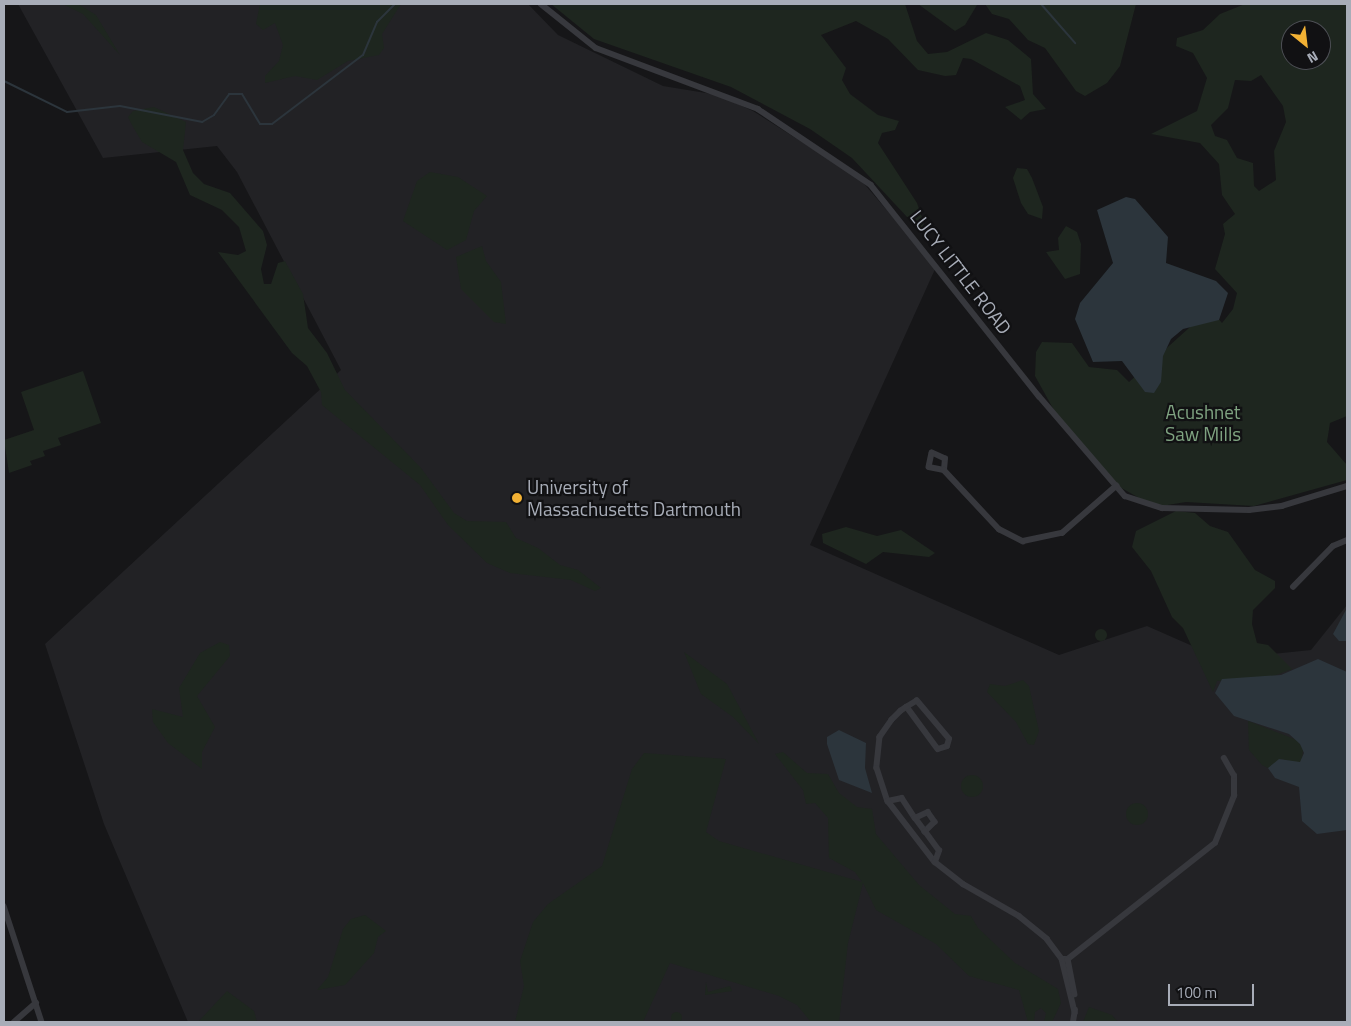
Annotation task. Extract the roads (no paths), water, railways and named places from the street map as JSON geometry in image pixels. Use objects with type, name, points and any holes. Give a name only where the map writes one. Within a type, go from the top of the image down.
[{"type":"street","name":"LUCY LITTLE ROAD","points":[[541,4],[596,48],[758,109],[871,185],[1116,486],[1147,506],[1250,510],[1282,506],[1347,486]]},
{"type":"street","points":[[944,470],[999,530],[1023,542],[1062,534],[1116,486]]},
{"type":"street","points":[[1293,588],[1333,546],[1347,540]]},
{"type":"street","points":[[907,707],[934,746],[942,749],[949,744],[925,705],[917,702],[907,707],[885,728],[877,747],[877,768],[888,800],[935,862],[1031,924],[1065,959],[1074,1012],[1073,1022]]},
{"type":"street","points":[[1065,959],[1215,843],[1232,809],[1235,786],[1224,759]]},
{"type":"street","points":[[888,800],[902,798],[939,851],[935,862]]},
{"type":"street","points":[[915,818],[933,814],[935,822],[925,832]]},
{"type":"street","points":[[4,906],[42,1022]]},
{"type":"street","points":[[14,1022],[36,1003]]},
{"type":"waterway","points":[[4,81],[67,112],[120,106],[202,122],[214,115],[229,94],[242,94],[260,124],[272,124],[363,55],[377,22],[395,4]]},
{"type":"waterway","points":[[1041,4],[1075,43]]},
{"type":"place","name":"University of Massachusetts Dartmouth","points":[[517,498]]},
{"type":"park label","name":"Acushnet Saw Mills","points":[[1203,423]]}]
